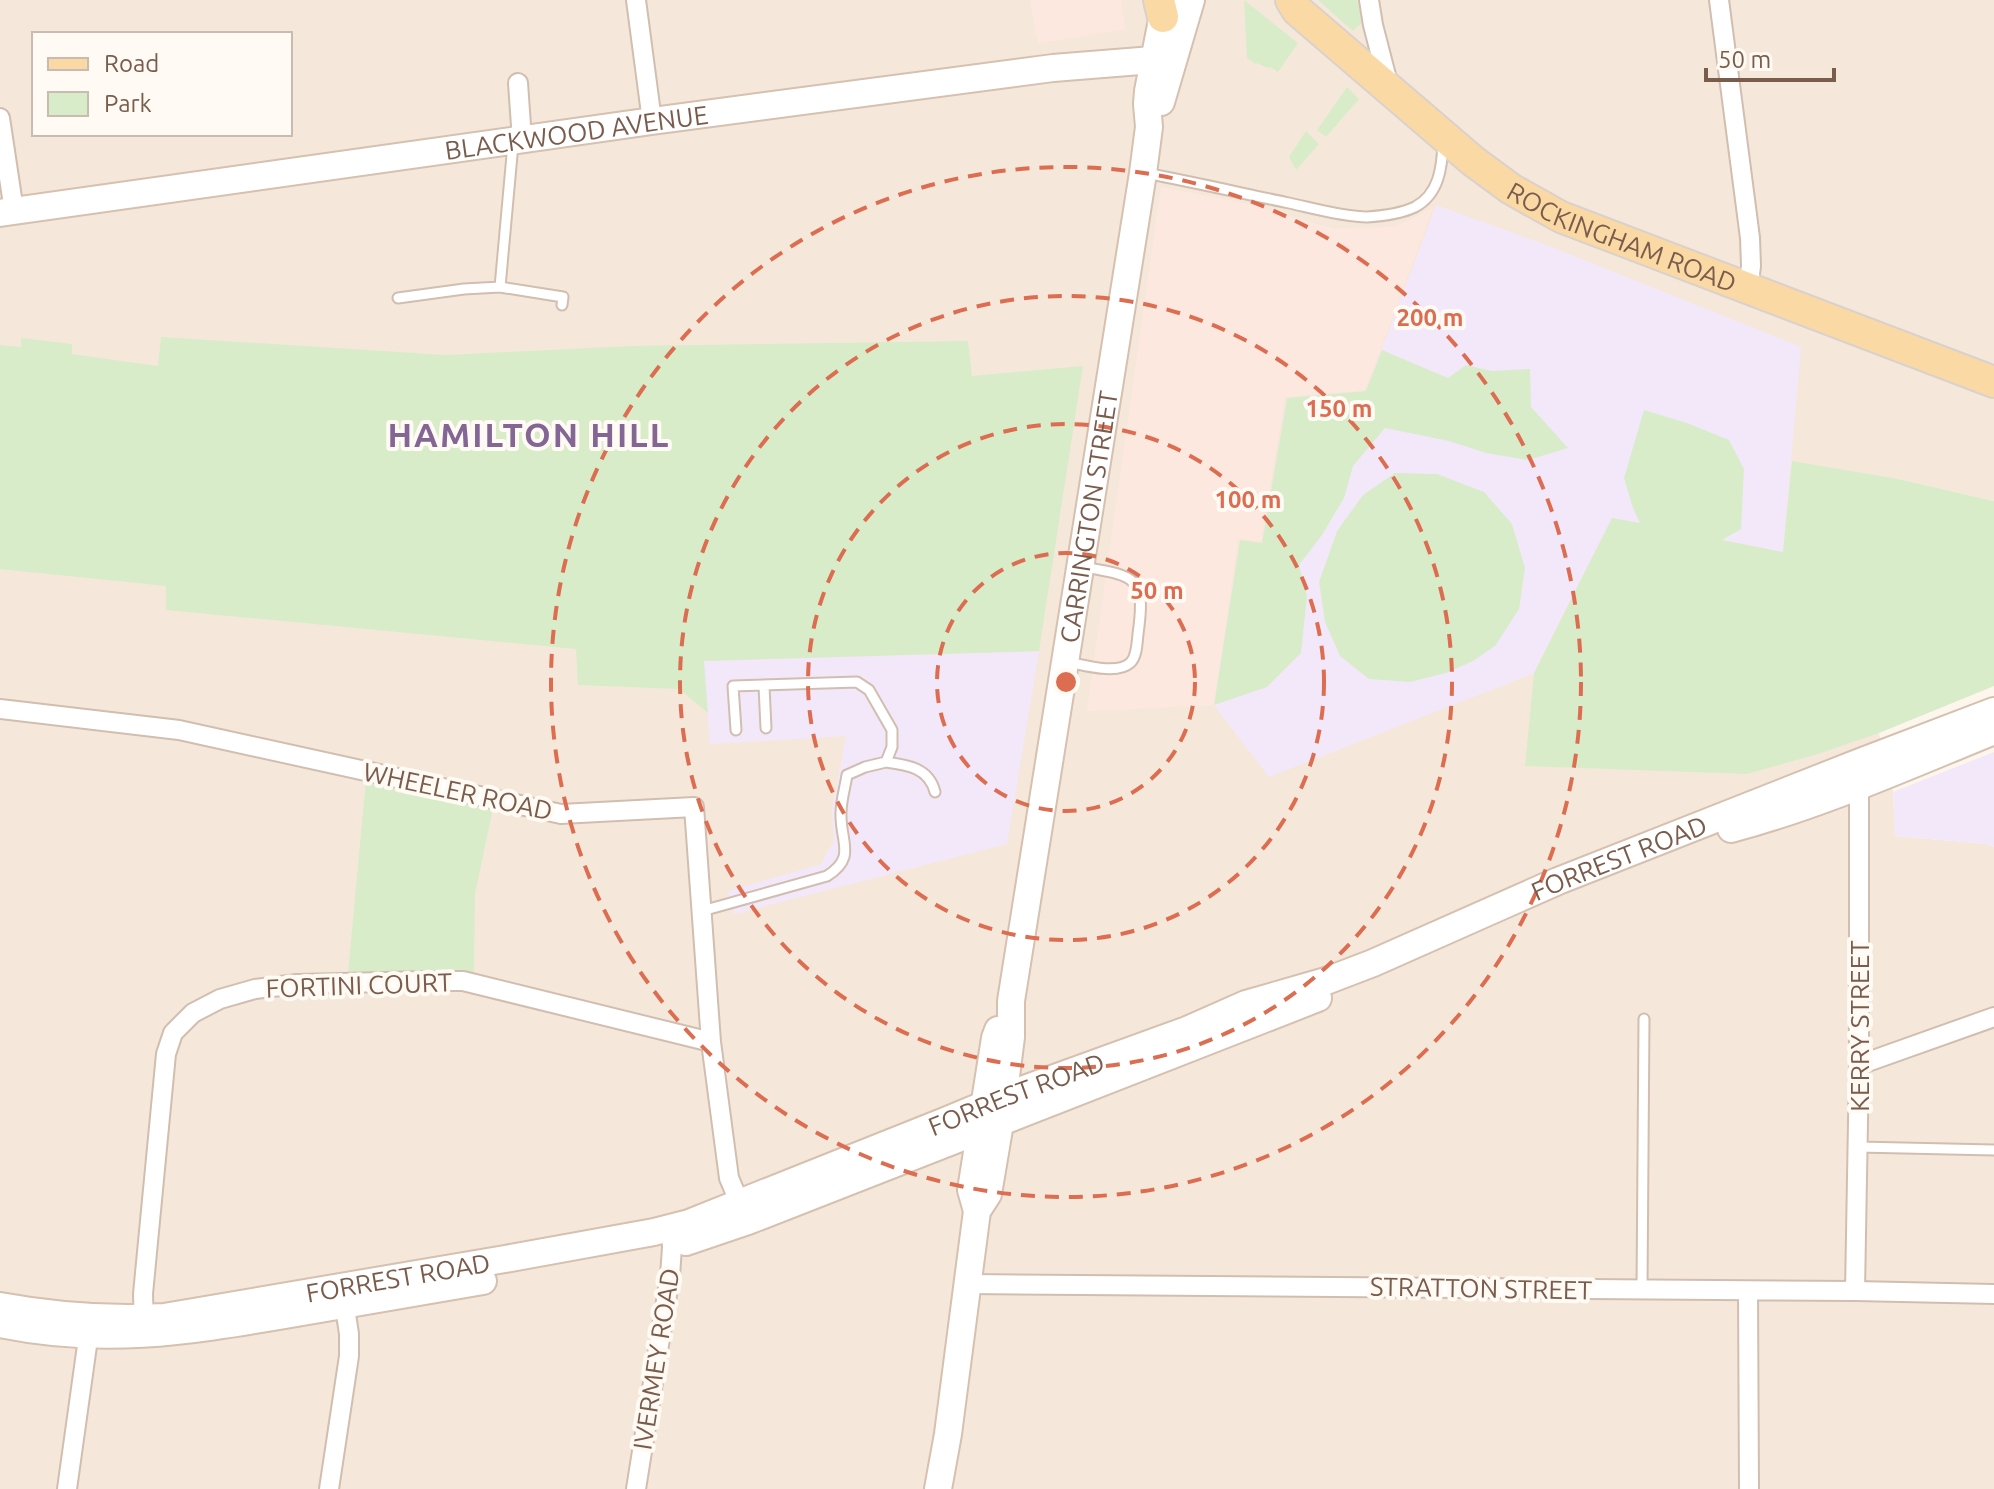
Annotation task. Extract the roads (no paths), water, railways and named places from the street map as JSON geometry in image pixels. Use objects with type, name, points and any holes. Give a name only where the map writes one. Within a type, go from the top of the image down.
[{"type":"main road","name":"CARRINGTON STREET","points":[[1149,127],[1159,106],[1191,0]]},
{"type":"main road","name":"ROCKINGHAM ROAD","points":[[1286,3],[1443,136],[1511,189],[1561,217],[1994,382]]},
{"type":"main road","name":"CARRINGTON STREET","points":[[938,1489],[977,1211],[971,1190],[992,1113],[995,1038],[1011,1001],[1143,173],[1149,127],[1147,104],[1163,6]]},
{"type":"main road","name":"BLACKWOOD AVENUE","points":[[7,212],[652,121],[1053,68],[1153,60]]},
{"type":"main road","name":"FORREST ROAD","points":[[0,1324],[34,1331],[225,1325],[343,1296],[672,1238],[992,1113],[1427,955],[1570,889],[1707,837],[1756,822],[1994,711]]},
{"type":"main road","name":"FORREST ROAD","points":[[1860,773],[1994,731]]},
{"type":"main road","name":"FORREST ROAD","points":[[0,1306],[90,1327]]},
{"type":"street","points":[[636,0],[652,121]]},
{"type":"street","points":[[1369,0],[1390,91]]},
{"type":"street","points":[[1719,0],[1750,238],[1748,290]]},
{"type":"street","points":[[518,83],[518,140]]},
{"type":"street","points":[[0,118],[7,212]]},
{"type":"street","name":"WHEELER ROAD","points":[[0,709],[179,730],[561,814],[694,807],[711,1042],[729,1178],[743,1212]]},
{"type":"street","name":"KERRY STREET","points":[[1855,1291],[1860,773]]},
{"type":"street","name":"FORTINI COURT","points":[[144,1326],[143,1294],[166,1054],[173,1033],[193,1013],[220,999],[255,989],[297,984],[463,981],[711,1042]]},
{"type":"street","points":[[1859,1065],[1994,1017]]},
{"type":"street","name":"IVERMEY ROAD","points":[[636,1489],[670,1276],[672,1238]]},
{"type":"street","name":"STRATTON STREET","points":[[968,1284],[1994,1294]]},
{"type":"street","points":[[1748,1291],[1749,1489]]},
{"type":"street","points":[[329,1489],[349,1356],[343,1296]]},
{"type":"street","points":[[67,1489],[90,1327]]},
{"type":"lane","points":[[1143,173],[1314,209],[1365,217],[1396,214],[1417,206],[1438,182],[1443,136]]},
{"type":"lane","points":[[500,287],[518,140]]},
{"type":"lane","points":[[398,298],[500,287],[563,297],[562,305]]},
{"type":"lane","points":[[1065,661],[1110,669],[1130,663],[1135,655],[1142,605],[1134,582],[1121,574],[1080,566]]},
{"type":"lane","points":[[736,730],[733,686],[857,682],[869,690],[892,730],[892,747],[886,762]]},
{"type":"lane","points":[[764,686],[766,728]]},
{"type":"lane","points":[[702,911],[827,876],[838,869],[844,860],[841,814],[847,775],[886,762],[909,765],[925,773],[933,782],[935,792]]},
{"type":"lane","points":[[1642,1290],[1644,1019]]},
{"type":"lane","points":[[1858,1147],[1994,1150]]},
{"type":"district","name":"HAMILTON HILL","points":[[529,434]]}]
